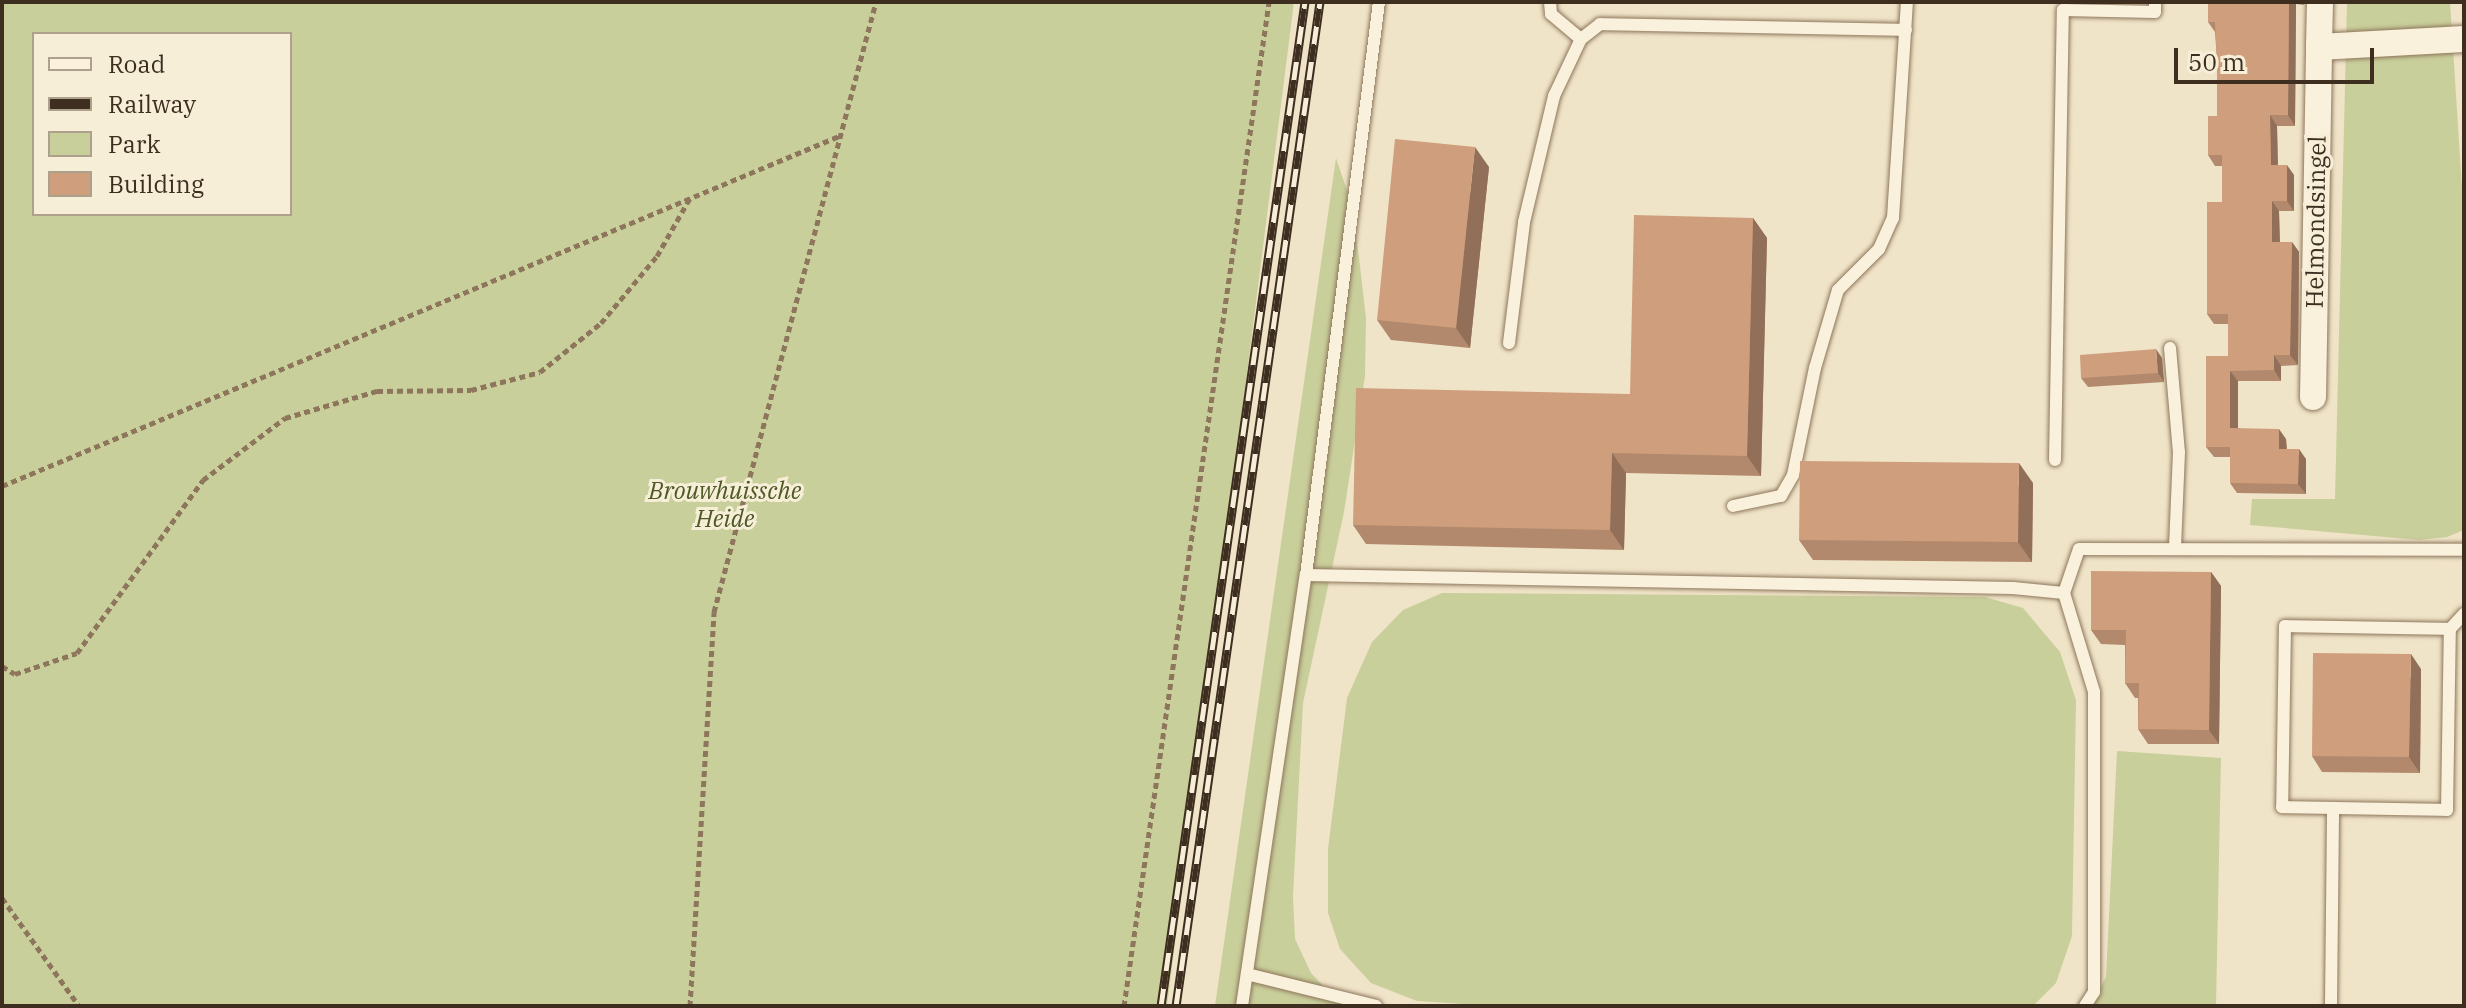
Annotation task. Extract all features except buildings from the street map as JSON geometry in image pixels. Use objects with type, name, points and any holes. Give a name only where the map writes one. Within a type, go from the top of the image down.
[{"type":"street","name":"Helmondsingel","points":[[2313,397],[2320,2]]},
{"type":"street","points":[[2319,47],[2464,39]]},
{"type":"lane","points":[[1242,1006],[1306,575],[1379,2]]},
{"type":"lane","points":[[1550,2],[1551,14],[1581,39]]},
{"type":"lane","points":[[1733,506],[1781,496],[1793,475],[1815,368],[1838,290],[1879,249],[1893,218],[1907,2]]},
{"type":"lane","points":[[2055,460],[2063,10],[2155,12],[2155,2]]},
{"type":"lane","points":[[1509,343],[1524,222],[1554,96],[1581,39],[1600,24],[1906,30]]},
{"type":"lane","points":[[2170,348],[2179,452],[2175,548]]},
{"type":"lane","points":[[2085,1006],[2094,992],[2096,933],[2094,692],[2064,593],[2079,549],[2464,550]]},
{"type":"lane","points":[[1306,575],[1998,588],[2064,593]]},
{"type":"lane","points":[[2450,629],[2285,626],[2282,807],[2447,810],[2450,629],[2464,614]]},
{"type":"lane","points":[[2331,1006],[2333,808]]},
{"type":"lane","points":[[1247,974],[1376,1006]]},
{"type":"path","points":[[690,1006],[714,612],[876,2]]},
{"type":"path","points":[[1124,1006],[1269,2]]},
{"type":"path","points":[[2,486],[839,135]]},
{"type":"path","points":[[2,666],[15,674],[77,653],[203,480],[285,418],[377,391],[471,390],[540,372],[601,323],[657,256],[690,197]]},
{"type":"path","points":[[2,898],[79,1006]]},
{"type":"green space","name":"Brouwhuissche Heide","points":[[2,2],[1294,2],[1167,1006],[2,1006]]},
{"type":"green space","points":[[2347,2],[2450,2],[2464,219],[2464,530],[2447,537],[2419,540],[2250,525],[2252,499],[2335,499]]},
{"type":"green space","points":[[1336,158],[1351,202],[1359,258],[1366,318],[1365,376],[1344,512],[1303,703],[1293,897],[1295,939],[1311,973],[1342,1006],[1215,1006]]},
{"type":"green space","points":[[1442,593],[1985,597],[2023,608],[2060,652],[2076,700],[2072,936],[2056,983],[2033,1006],[1494,1006],[1417,1001],[1371,983],[1340,949],[1328,913],[1328,849],[1347,698],[1372,642],[1403,610]]},
{"type":"green space","points":[[2117,751],[2221,758],[2216,1006],[2091,1006],[2106,977]]},
{"type":"railway","points":[[1161,1006],[1305,2]]},
{"type":"railway","points":[[1176,1006],[1320,2]]}]
